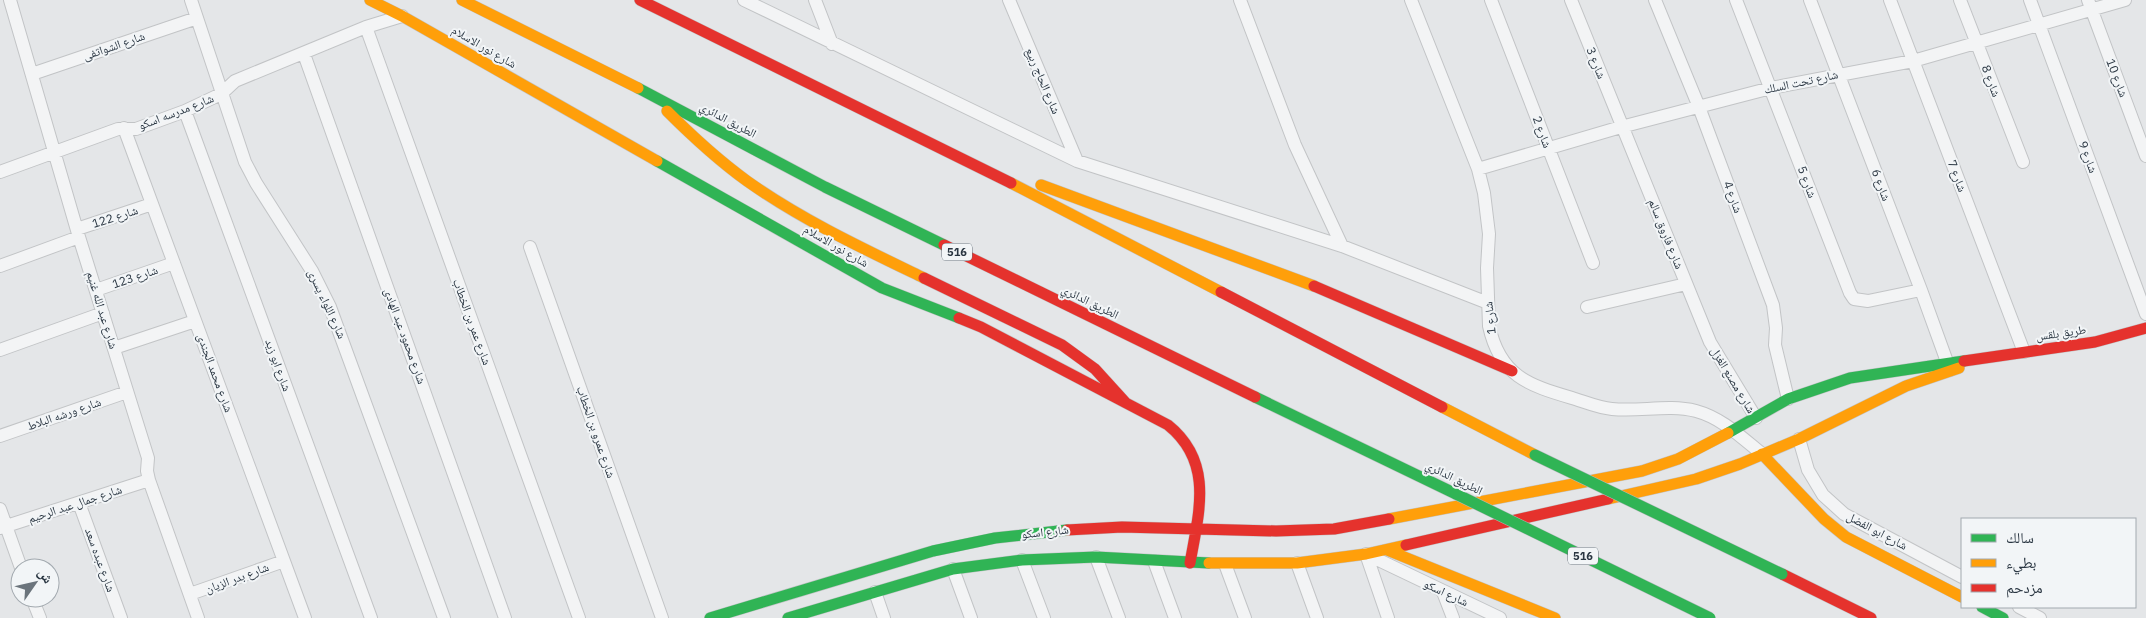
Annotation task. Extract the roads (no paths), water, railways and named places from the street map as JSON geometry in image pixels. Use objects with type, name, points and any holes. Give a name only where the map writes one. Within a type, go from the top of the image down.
[{"type":"main road","name":"شارع نور الاسلام","points":[[370,0],[402,16],[882,288],[981,327],[1168,425],[1182,437],[1193,453],[1198,471],[1196,528],[1190,563]]},
{"type":"main road","name":"الطريق الدائري","points":[[462,0],[653,95],[825,187],[1710,618]]},
{"type":"main road","points":[[640,0],[967,160],[1535,455],[1871,618]]},
{"type":"main road","points":[[653,95],[702,145],[743,179],[769,197],[817,225],[1062,345],[1095,369],[1125,402]]},
{"type":"main road","points":[[967,160],[1127,215],[1288,275],[1512,371]]},
{"type":"main road","name":"طريق بلقس","points":[[1949,366],[2024,352],[2095,342],[2146,328]]},
{"type":"main road","name":"شارع اسكو","points":[[710,618],[932,551],[995,538],[1058,530],[1122,527],[1305,531],[1334,528],[1642,471],[1678,459],[1788,399],[1811,390],[1850,378],[1949,366]]},
{"type":"main road","name":"شارع اسكو","points":[[788,618],[803,616],[874,592],[953,569],[1022,560],[1096,556],[1190,563],[1297,563],[1386,550],[1696,479],[1740,464],[1799,439],[1949,366]]},
{"type":"main road","points":[[1762,454],[1824,519],[1846,537],[1961,596]]},
{"type":"main road","points":[[1386,550],[1555,618]]},
{"type":"main road","points":[[1984,608],[2003,618]]},
{"type":"street","name":"شارع عبد الله غنيم","points":[[10,0],[78,233],[148,458],[147,471],[198,618]]},
{"type":"street","name":"شارع اللواء يسرى","points":[[191,0],[236,140],[256,184],[292,237],[330,307],[444,618]]},
{"type":"street","points":[[744,0],[1077,161],[1342,246],[1488,302]]},
{"type":"street","points":[[815,0],[832,44]]},
{"type":"street","name":"شارع الحاج ربيع","points":[[1009,0],[1077,161]]},
{"type":"street","points":[[1240,0],[1295,145],[1342,246]]},
{"type":"street","name":"شارع 1","points":[[1411,0],[1478,170],[1488,216],[1488,320],[1492,338],[1502,358],[1512,371],[1534,387],[1612,409],[1688,409],[1716,418],[1762,454]]},
{"type":"street","name":"شارع 2","points":[[1491,0],[1593,264]]},
{"type":"street","name":"شارع 3","points":[[1571,0],[1621,127]]},
{"type":"street","name":"شارع 4","points":[[1655,0],[1699,107],[1773,305],[1776,328],[1775,346],[1788,399]]},
{"type":"street","name":"شارع 5","points":[[1736,0],[1854,299],[1868,301],[1921,290]]},
{"type":"street","name":"شارع 6","points":[[1810,0],[1949,366]]},
{"type":"street","name":"شارع 7","points":[[1890,0],[2024,352]]},
{"type":"street","name":"شارع 8","points":[[1960,0],[2023,162]]},
{"type":"street","name":"شارع 9","points":[[2030,0],[2146,314]]},
{"type":"street","name":"شارع تحت السلك","points":[[1478,170],[1621,127],[1771,88],[1913,61],[2040,25],[2090,5],[2125,0]]},
{"type":"street","name":"شارع 10","points":[[2090,5],[2146,156]]},
{"type":"street","name":"شارع مدرسه اسكو","points":[[1,167],[54,152],[124,128],[136,129],[184,111],[221,94],[235,82],[366,27],[402,16]]},
{"type":"street","name":"شارع الشواتفى","points":[[32,74],[197,18]]},
{"type":"street","name":"شارع عمر بن الخطاب","points":[[366,27],[579,618]]},
{"type":"street","name":"شارع محمود عبد الهادى","points":[[304,54],[505,618]]},
{"type":"street","name":"شارع ابو زيد","points":[[184,111],[371,618]]},
{"type":"street","name":"شارع فاروق سالم","points":[[1621,127],[1710,342]]},
{"type":"street","name":"شارع محمد الجندى","points":[[124,128],[305,618]]},
{"type":"street","name":"شارع 122","points":[[0,266],[152,204]]},
{"type":"street","name":"شارع عمرو بن الخطاب","points":[[530,247],[662,618]]},
{"type":"street","name":"شارع 123","points":[[96,290],[174,263]]},
{"type":"street","points":[[1587,307],[1686,284]]},
{"type":"street","points":[[0,350],[103,312]]},
{"type":"street","points":[[114,348],[195,321]]},
{"type":"street","name":"شارع مصنع الغزل","points":[[1710,342],[1756,418]]},
{"type":"street","name":"شارع ورشه البلاط","points":[[0,436],[127,392]]},
{"type":"street","name":"شارع ابو الفضل","points":[[1799,439],[1808,470],[1823,494],[1844,514],[1961,576]]},
{"type":"street","name":"شارع جمال عبد الرحيم","points":[[3,527],[150,480]]},
{"type":"street","name":"شارع عبده سعد","points":[[80,503],[121,618]]},
{"type":"street","points":[[0,509],[3,527],[17,558]]},
{"type":"street","points":[[1366,554],[1388,618]]},
{"type":"street","name":"شارع اسكو","points":[[1366,554],[1500,618]]},
{"type":"street","points":[[1096,556],[1119,618]]},
{"type":"street","points":[[1022,560],[1044,618]]},
{"type":"street","points":[[1154,560],[1175,618]]},
{"type":"street","name":"شارع بدر الزيان","points":[[190,594],[284,561]]},
{"type":"street","points":[[1297,563],[1317,618]]},
{"type":"street","points":[[1225,564],[1246,618]]},
{"type":"street","points":[[953,569],[971,618]]},
{"type":"street","points":[[874,592],[884,618]]},
{"type":"street","points":[[1443,592],[1453,618]]},
{"type":"street","points":[[2021,608],[2040,618]]}]
